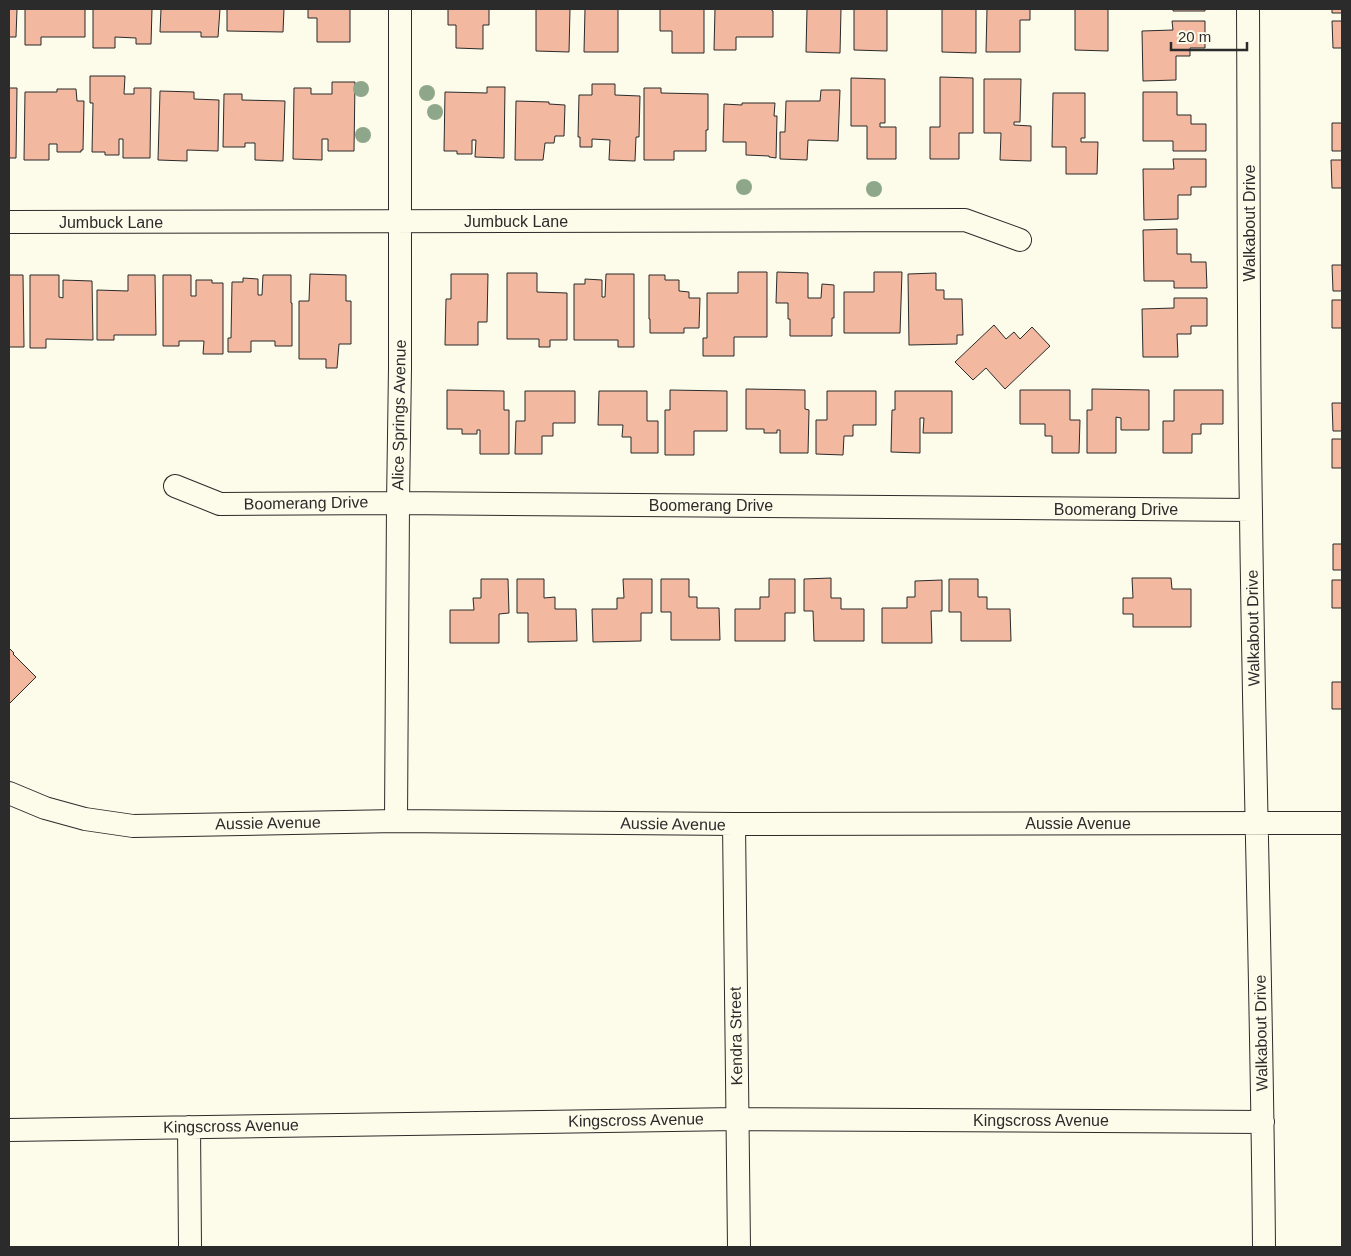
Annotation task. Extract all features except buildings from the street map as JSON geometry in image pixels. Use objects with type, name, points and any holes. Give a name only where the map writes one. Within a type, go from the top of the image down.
[{"type":"street","name":"Alice Springs Avenue","points":[[396,821],[400,368],[400,9]]},
{"type":"street","name":"Walkabout Drive","points":[[1248,9],[1251,510],[1264,1247]]},
{"type":"street","name":"Jumbuck Lane","points":[[9,222],[965,220],[1020,240]]},
{"type":"street","name":"Boomerang Drive","points":[[174,486],[220,504],[398,502],[1251,510]]},
{"type":"street","name":"Aussie Avenue","points":[[9,793],[45,808],[77,817],[133,826],[396,821],[734,824],[1342,823]]},
{"type":"street","name":"Kendra Street","points":[[734,824],[739,1247]]},
{"type":"street","name":"Kingscross Avenue","points":[[9,1130],[737,1118],[1263,1122]]},
{"type":"street","points":[[189,1126],[190,1247]]}]
